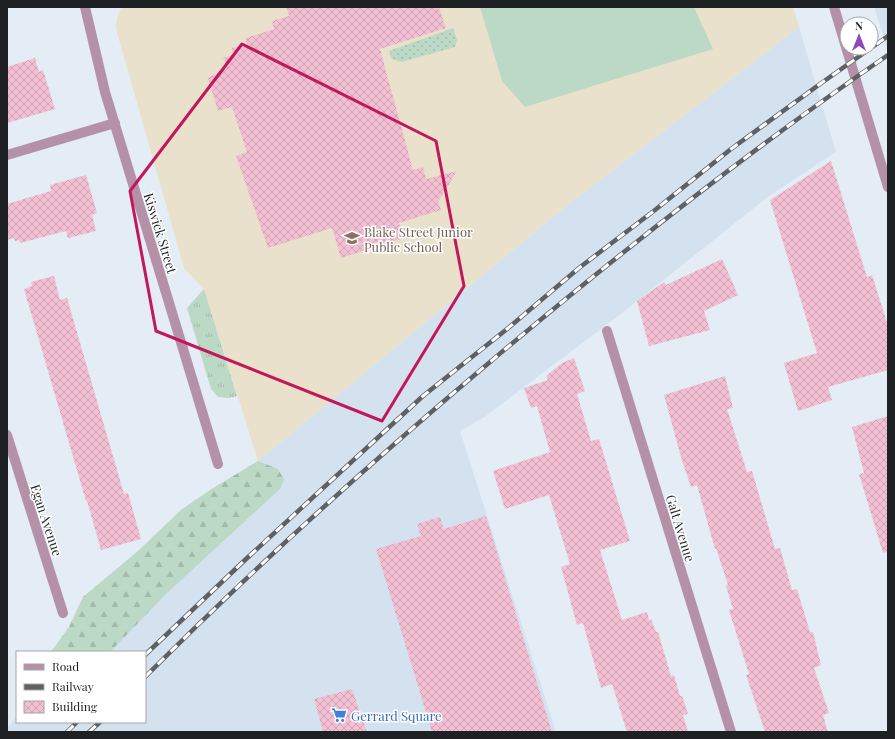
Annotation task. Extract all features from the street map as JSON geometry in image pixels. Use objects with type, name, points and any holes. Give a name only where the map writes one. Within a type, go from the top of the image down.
[{"type":"street","name":"Kiswick Street","points":[[85,7],[102,82],[218,464]]},
{"type":"street","points":[[834,7],[888,188]]},
{"type":"street","points":[[7,155],[115,124]]},
{"type":"street","name":"Galt Avenue","points":[[607,331],[731,732]]},
{"type":"street","name":"Egan Avenue","points":[[7,435],[63,613]]},
{"type":"highlighted area","points":[[242,44],[436,141],[464,286],[382,421],[156,331],[130,191]]},
{"type":"shaded area","name":"Blake Street Junior Public School","points":[[123,7],[793,7],[799,27],[565,207],[258,461],[204,289],[184,268],[118,36],[116,25],[118,14]]},
{"type":"shaded area","points":[[874,7],[888,7],[888,50],[879,22],[879,16],[877,16]]},
{"type":"shaded area","points":[[799,27],[836,152],[769,196],[622,313],[486,416],[460,431],[556,732],[7,732],[7,729],[16,717],[16,723],[146,723],[146,651],[52,651],[69,627],[83,597],[138,551],[181,510],[210,490],[258,461],[565,207]]},
{"type":"green space","points":[[480,7],[694,7],[713,49],[525,107],[502,81]]},
{"type":"green space","points":[[453,28],[457,40],[455,47],[402,62],[392,59],[389,51]]},
{"type":"green space","points":[[204,289],[237,396],[229,398],[218,397],[211,389],[187,308]]},
{"type":"green space","points":[[258,461],[278,469],[284,480],[280,489],[166,594],[111,651],[52,651],[69,627],[83,597],[138,551],[181,510],[210,490]]},
{"type":"building","points":[[286,7],[439,7],[446,28],[380,49],[413,170],[423,167],[426,179],[457,171],[438,202],[441,210],[399,223],[404,238],[341,258],[332,228],[268,248],[236,156],[247,152],[232,107],[218,111],[208,78],[227,68],[223,58],[233,55],[232,48],[247,45],[246,38],[274,29],[272,21],[289,16]]},
{"type":"building","points":[[35,58],[39,72],[43,70],[55,109],[7,123],[7,67]]},
{"type":"building","points":[[831,161],[867,277],[872,275],[888,326],[888,370],[828,387],[832,400],[798,411],[784,363],[817,353],[770,200]]},
{"type":"building","points":[[86,175],[97,213],[92,215],[96,231],[68,238],[66,231],[20,243],[19,240],[15,241],[14,238],[7,240],[7,204],[51,191],[50,185]]},
{"type":"building","points":[[722,259],[738,295],[704,311],[710,330],[649,346],[637,301],[664,282],[666,285]]},
{"type":"building","points":[[54,276],[60,300],[67,298],[124,494],[128,493],[141,539],[101,550],[24,289],[32,286],[31,282]]},
{"type":"building","points":[[574,358],[585,391],[577,394],[591,441],[599,439],[630,541],[600,550],[622,620],[647,612],[649,620],[651,619],[656,632],[658,632],[671,676],[674,675],[680,696],[682,696],[688,714],[683,715],[688,732],[627,732],[612,684],[601,688],[583,623],[577,625],[561,567],[570,564],[549,495],[505,509],[493,471],[550,452],[537,406],[531,408],[524,388],[548,380],[546,376],[562,363]]},
{"type":"building","points":[[725,376],[733,408],[727,409],[747,472],[752,471],[775,549],[780,548],[792,590],[797,589],[810,632],[813,632],[821,665],[814,668],[829,713],[823,715],[828,732],[765,732],[746,675],[749,674],[729,610],[733,609],[726,586],[728,585],[716,548],[715,549],[697,485],[691,487],[681,457],[664,395]]},
{"type":"building","points":[[888,416],[888,552],[883,553],[859,474],[864,473],[852,427]]},
{"type":"building","points":[[486,516],[552,732],[432,732],[376,549],[421,536],[417,524],[440,517],[444,529]]},
{"type":"building","name":"Gerrard Square","points":[[352,689],[367,732],[323,732],[314,699]]},
{"type":"railway","points":[[146,654],[245,560],[423,396],[507,329],[579,268],[731,149],[888,36]]},
{"type":"railway","points":[[146,676],[271,555],[401,438],[490,362],[636,242],[735,165],[888,55]]},
{"type":"railway","points":[[67,732],[76,723]]},
{"type":"railway","points":[[89,732],[99,723]]},
{"type":"place","name":"Blake Street Junior Public School","points":[[352,238]]},
{"type":"place","name":"Gerrard Square","points":[[339,715]]}]
